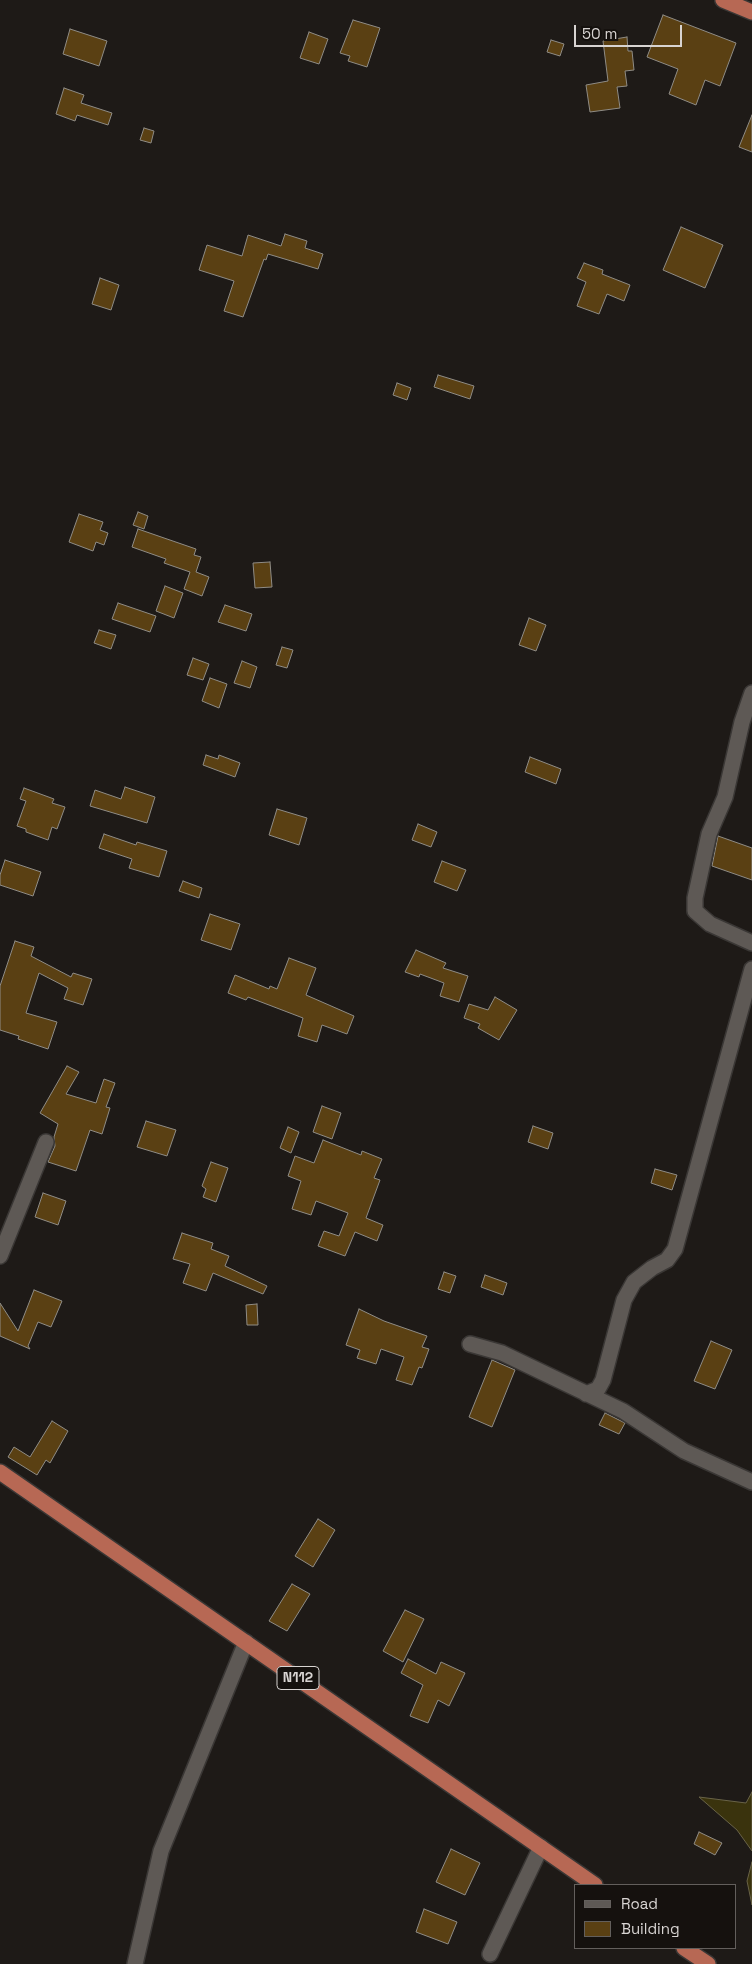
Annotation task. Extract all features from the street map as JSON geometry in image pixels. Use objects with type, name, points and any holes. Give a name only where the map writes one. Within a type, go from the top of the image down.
[{"type":"highway","points":[[723,0],[752,12]]},
{"type":"highway","name":"N112","points":[[0,1472],[594,1884]]},
{"type":"highway","points":[[686,1949],[708,1964]]},
{"type":"street","points":[[752,693],[742,722],[725,797],[709,834],[695,898],[695,911],[710,924],[752,943]]},
{"type":"street","points":[[586,1394],[598,1389],[603,1380],[624,1300],[634,1282],[652,1268],[667,1260],[675,1249],[752,969]]},
{"type":"street","points":[[0,1256],[46,1142]]},
{"type":"street","points":[[470,1344],[502,1353],[623,1411],[684,1451],[752,1482]]},
{"type":"street","points":[[135,1964],[161,1851],[246,1642]]},
{"type":"street","points":[[490,1954],[541,1847]]},
{"type":"shaded area","points":[[752,1792],[752,1851],[737,1830],[699,1797],[746,1803]]},
{"type":"shaded area","points":[[752,1862],[752,1905],[747,1881]]},
{"type":"building","points":[[663,15],[736,43],[720,86],[705,80],[696,105],[669,94],[678,69],[647,57]]},
{"type":"building","points":[[353,20],[380,28],[367,67],[348,61],[350,56],[340,53]]},
{"type":"building","points":[[70,29],[107,41],[99,66],[63,54]]},
{"type":"building","points":[[309,32],[328,39],[319,64],[300,58]]},
{"type":"building","points":[[627,37],[628,51],[632,51],[634,70],[625,71],[627,86],[617,87],[620,108],[590,112],[586,85],[608,81],[603,41]]},
{"type":"building","points":[[551,40],[564,44],[560,56],[547,52]]},
{"type":"building","points":[[64,88],[84,95],[81,103],[112,113],[108,125],[77,115],[75,121],[56,114]]},
{"type":"building","points":[[752,115],[752,152],[739,147]]},
{"type":"building","points":[[144,128],[154,131],[151,143],[140,140]]},
{"type":"building","points":[[681,227],[723,245],[705,288],[663,270]]},
{"type":"building","points":[[285,234],[307,241],[305,248],[323,254],[318,269],[268,254],[266,260],[264,259],[243,317],[224,311],[234,281],[199,270],[207,245],[242,256],[248,235],[281,246]]},
{"type":"building","points":[[584,263],[603,270],[602,274],[630,285],[624,301],[607,294],[599,314],[577,306],[586,282],[577,278]]},
{"type":"building","points":[[100,278],[119,285],[111,310],[92,304]]},
{"type":"building","points":[[438,375],[474,386],[470,399],[434,387]]},
{"type":"building","points":[[397,383],[411,388],[407,400],[393,395]]},
{"type":"building","points":[[138,512],[148,516],[144,529],[133,525]]},
{"type":"building","points":[[79,514],[103,522],[100,530],[108,533],[104,545],[96,542],[93,551],[69,542]]},
{"type":"building","points":[[138,529],[196,549],[194,555],[201,557],[196,572],[209,577],[202,596],[184,589],[190,572],[164,563],[166,559],[132,547]]},
{"type":"building","points":[[270,562],[272,587],[255,588],[253,563]]},
{"type":"building","points":[[165,586],[183,593],[174,618],[156,611]]},
{"type":"building","points":[[118,603],[156,616],[150,632],[112,619]]},
{"type":"building","points":[[225,605],[252,614],[246,631],[218,622]]},
{"type":"building","points":[[529,618],[546,625],[536,651],[519,645]]},
{"type":"building","points":[[99,630],[116,635],[111,649],[94,643]]},
{"type":"building","points":[[282,647],[293,650],[287,668],[276,665]]},
{"type":"building","points":[[193,658],[209,664],[203,680],[187,675]]},
{"type":"building","points":[[242,661],[257,667],[250,688],[234,683]]},
{"type":"building","points":[[210,678],[227,684],[219,708],[202,701]]},
{"type":"building","points":[[206,755],[218,759],[219,755],[240,763],[235,777],[203,765]]},
{"type":"building","points":[[530,757],[561,769],[556,784],[525,772]]},
{"type":"building","points":[[125,787],[155,797],[147,823],[90,806],[95,790],[121,799]]},
{"type":"building","points":[[24,788],[54,799],[52,803],[65,807],[57,829],[52,827],[48,840],[26,832],[26,829],[17,826],[26,801],[20,799]]},
{"type":"building","points":[[277,809],[307,818],[299,845],[269,835]]},
{"type":"building","points":[[418,824],[437,832],[431,847],[412,840]]},
{"type":"building","points":[[104,834],[136,845],[137,842],[167,851],[159,877],[129,868],[132,859],[99,848]]},
{"type":"building","points":[[718,836],[752,848],[752,880],[712,866]]},
{"type":"building","points":[[5,860],[41,872],[33,896],[0,885],[0,875]]},
{"type":"building","points":[[442,861],[466,870],[457,891],[434,882]]},
{"type":"building","points":[[183,881],[202,888],[199,898],[179,891]]},
{"type":"building","points":[[210,914],[240,924],[231,950],[201,940]]},
{"type":"building","points":[[15,941],[34,947],[31,956],[71,977],[73,973],[92,979],[83,1005],[64,999],[68,988],[39,973],[26,1013],[57,1022],[48,1049],[18,1039],[19,1036],[0,1030],[0,986]]},
{"type":"building","points":[[416,950],[446,963],[443,968],[468,976],[459,1002],[440,996],[444,983],[420,974],[419,977],[405,972]]},
{"type":"building","points":[[289,958],[316,968],[306,995],[354,1016],[347,1034],[322,1025],[317,1042],[298,1036],[303,1018],[248,997],[246,1000],[228,993],[235,975],[269,989],[270,986],[277,989]]},
{"type":"building","points":[[495,997],[517,1010],[499,1040],[478,1028],[480,1024],[464,1018],[469,1004],[488,1010]]},
{"type":"building","points":[[67,1066],[79,1072],[66,1094],[96,1103],[104,1079],[115,1083],[106,1107],[110,1108],[102,1134],[90,1130],[76,1171],[48,1162],[55,1146],[54,1137],[58,1124],[40,1113]]},
{"type":"building","points":[[322,1106],[341,1113],[332,1139],[313,1132]]},
{"type":"building","points":[[146,1121],[176,1130],[167,1156],[137,1147]]},
{"type":"building","points":[[533,1126],[553,1133],[548,1149],[528,1142]]},
{"type":"building","points":[[288,1127],[299,1132],[291,1153],[280,1148]]},
{"type":"building","points":[[323,1140],[361,1155],[362,1151],[382,1159],[374,1178],[380,1180],[366,1218],[383,1225],[377,1241],[355,1232],[345,1256],[318,1246],[324,1231],[339,1236],[348,1213],[316,1201],[311,1215],[292,1209],[301,1181],[288,1176],[295,1156],[314,1163]]},
{"type":"building","points":[[211,1162],[228,1168],[216,1202],[203,1197],[206,1189],[202,1186]]},
{"type":"building","points":[[655,1169],[677,1175],[672,1190],[651,1183]]},
{"type":"building","points":[[43,1193],[66,1201],[58,1225],[35,1217]]},
{"type":"building","points":[[182,1233],[213,1243],[211,1249],[229,1256],[225,1266],[267,1286],[263,1294],[213,1273],[206,1291],[183,1283],[190,1264],[173,1259]]},
{"type":"building","points":[[444,1272],[456,1276],[450,1293],[438,1289]]},
{"type":"building","points":[[485,1275],[507,1283],[503,1295],[481,1287]]},
{"type":"building","points":[[34,1290],[62,1301],[51,1327],[38,1322],[28,1346],[30,1349],[0,1336],[0,1303],[18,1331]]},
{"type":"building","points":[[257,1304],[258,1325],[247,1325],[246,1305]]},
{"type":"building","points":[[359,1309],[384,1321],[427,1336],[422,1347],[429,1349],[422,1368],[419,1367],[412,1385],[396,1380],[404,1357],[381,1349],[376,1364],[357,1358],[360,1350],[346,1345]]},
{"type":"building","points":[[711,1341],[732,1350],[715,1389],[694,1381]]},
{"type":"building","points":[[492,1360],[515,1370],[492,1427],[469,1417]]},
{"type":"building","points":[[605,1413],[625,1423],[619,1434],[599,1425]]},
{"type":"building","points":[[52,1421],[68,1431],[50,1463],[46,1460],[37,1475],[8,1457],[14,1447],[30,1457]]},
{"type":"building","points":[[318,1519],[335,1530],[313,1567],[295,1556]]},
{"type":"building","points":[[292,1584],[310,1594],[287,1631],[269,1621]]},
{"type":"building","points":[[405,1610],[424,1619],[403,1662],[383,1651]]},
{"type":"building","points":[[408,1659],[436,1674],[441,1662],[465,1673],[449,1706],[438,1700],[428,1723],[410,1716],[423,1685],[401,1673]]},
{"type":"building","points":[[699,1832],[722,1843],[715,1855],[694,1844]]},
{"type":"building","points":[[451,1849],[480,1863],[465,1895],[436,1882]]},
{"type":"building","points":[[424,1909],[457,1922],[448,1944],[416,1932]]}]
